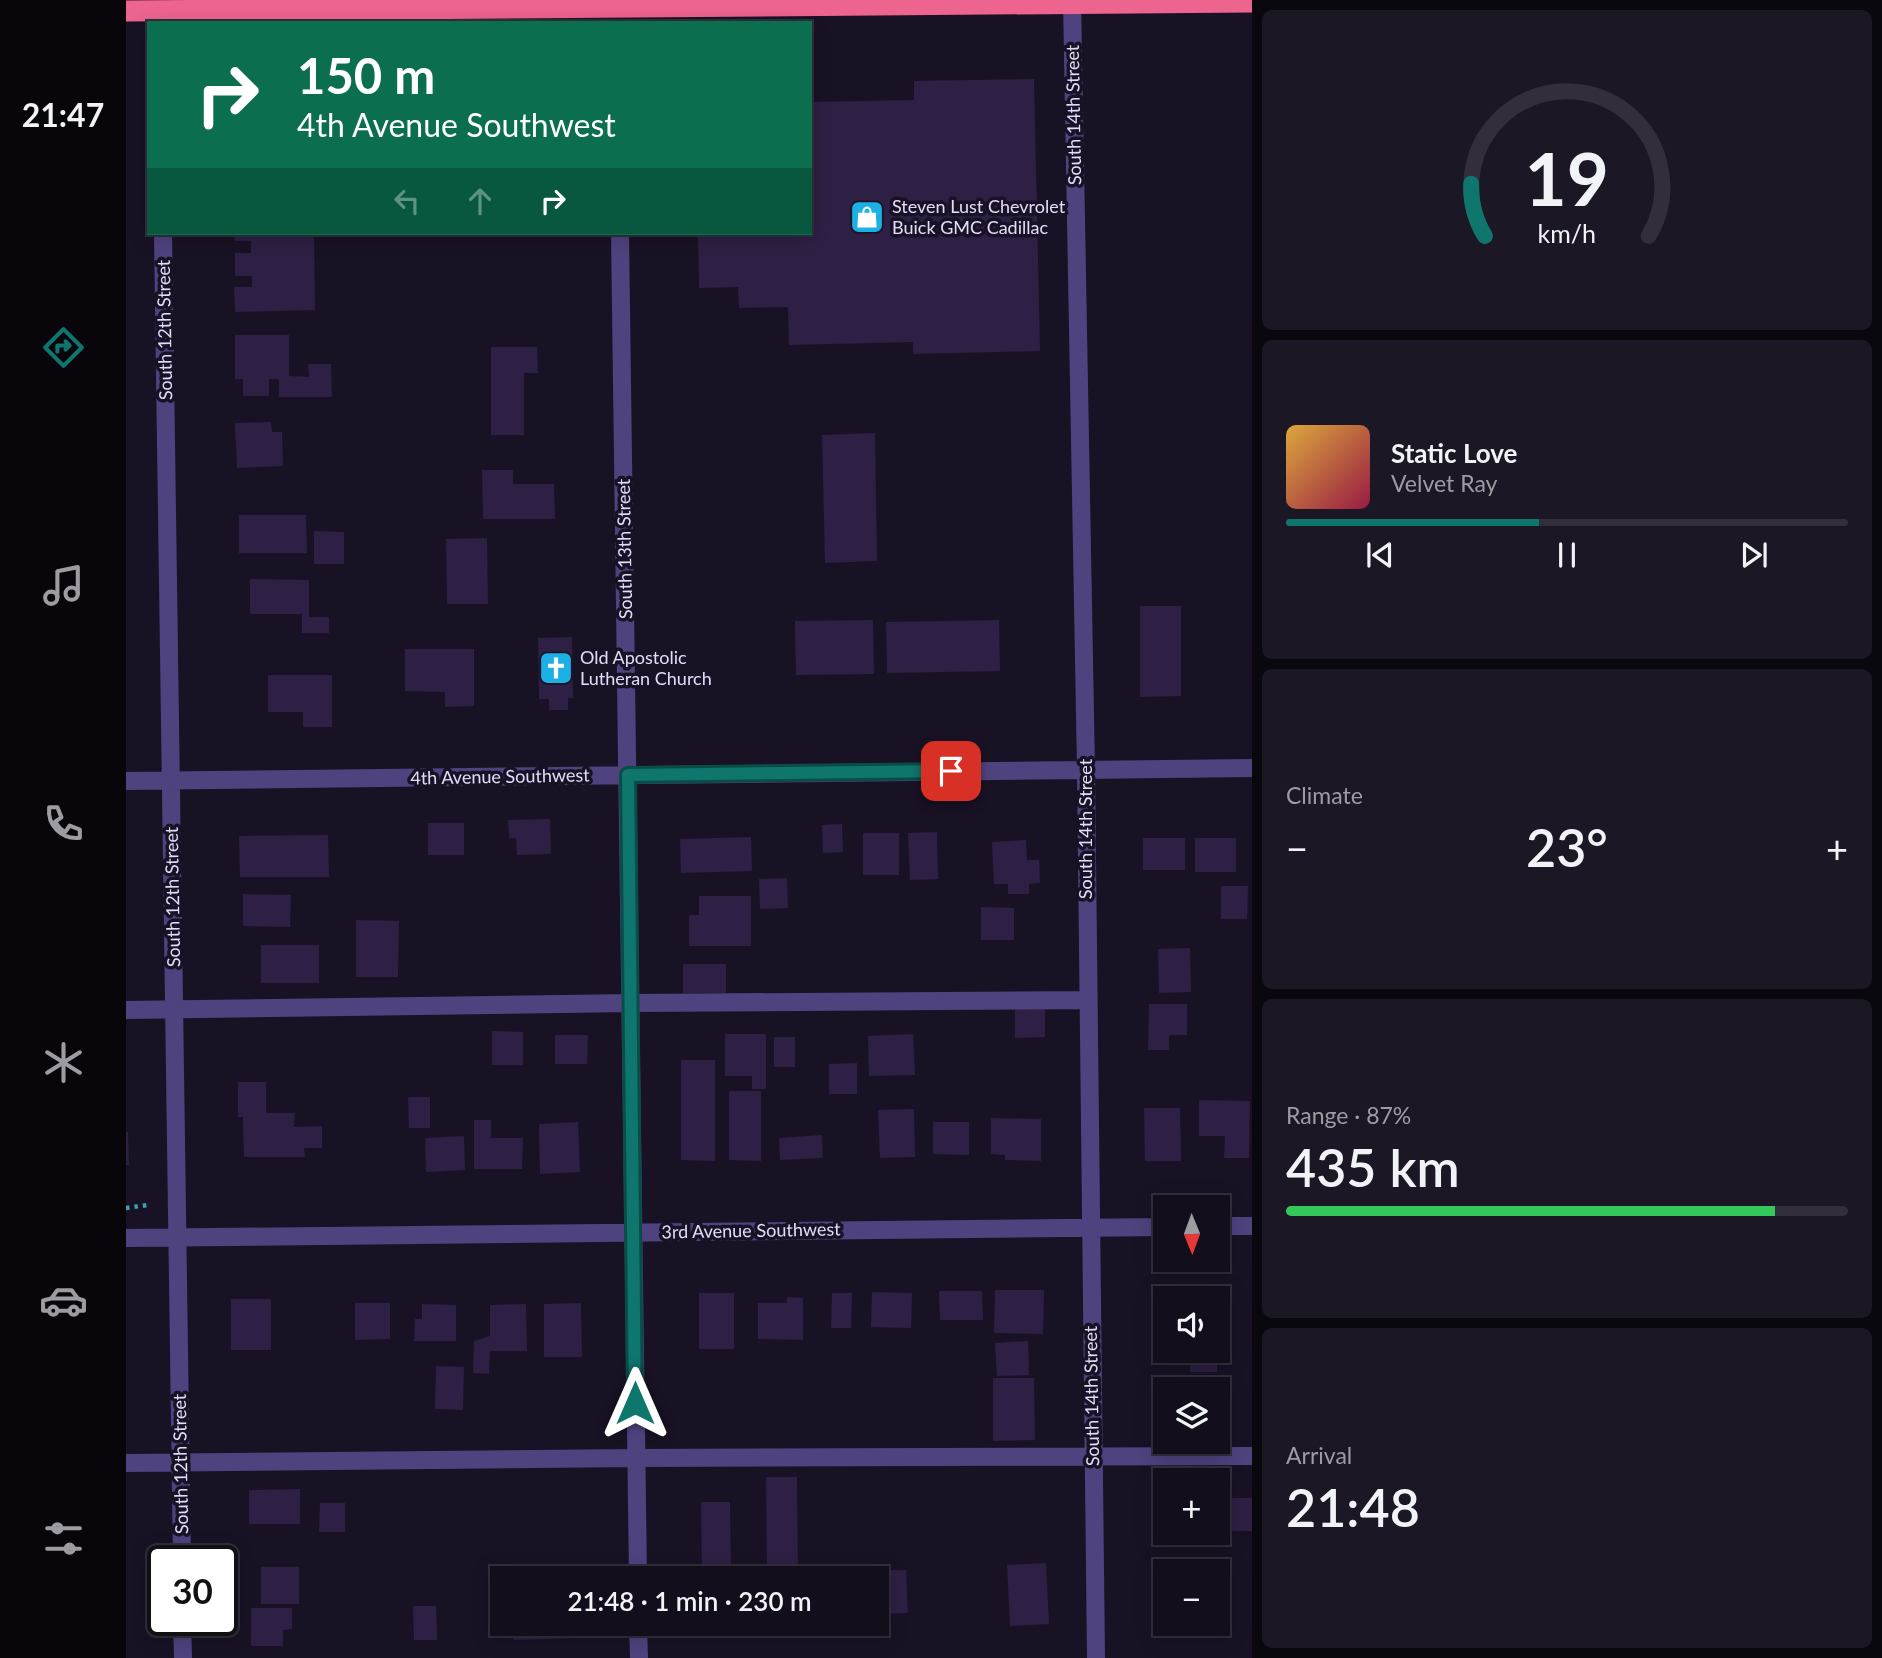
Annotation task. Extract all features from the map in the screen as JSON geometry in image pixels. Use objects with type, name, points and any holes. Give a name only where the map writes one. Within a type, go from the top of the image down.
[{"type":"highway","points":[[126,11],[617,10],[1072,2],[1252,2]]},
{"type":"street","name":"South 14th Street","points":[[1072,2],[1086,769],[1096,1658]]},
{"type":"street","name":"South 12th Street","points":[[163,235],[182,1545]]},
{"type":"street","name":"South 13th Street","points":[[620,235],[638,1566]]},
{"type":"street","name":"4th Avenue Southwest","points":[[126,781],[1252,768]]},
{"type":"street","points":[[126,1010],[1087,1000]]},
{"type":"street","points":[[1230,1226],[1252,1226]]},
{"type":"street","name":"3rd Avenue Southwest","points":[[126,1238],[1153,1227]]},
{"type":"street","points":[[126,1463],[1252,1456]]},
{"type":"street","points":[[183,1636],[183,1658]]},
{"type":"street","points":[[638,1636],[639,1658]]},
{"type":"path","points":[[126,1208],[148,1205]]},
{"type":"building","points":[[1034,79],[1040,351],[913,354],[913,342],[789,345],[788,307],[739,308],[738,287],[699,288],[698,235],[812,235],[812,102],[914,100],[914,81]]},
{"type":"building","points":[[234,235],[314,235],[315,310],[235,312],[234,287],[252,287],[252,276],[235,276],[235,253],[251,253],[251,241],[235,241]]},
{"type":"building","points":[[235,335],[289,335],[289,376],[309,377],[308,364],[331,364],[332,397],[279,397],[279,379],[269,379],[269,396],[243,396],[243,379],[235,379]]},
{"type":"building","points":[[491,347],[537,347],[538,373],[524,373],[524,435],[491,435]]},
{"type":"building","points":[[271,422],[272,432],[282,432],[283,466],[237,468],[235,423]]},
{"type":"building","points":[[875,433],[877,561],[825,563],[822,435]]},
{"type":"building","points":[[482,470],[513,470],[513,484],[554,484],[555,519],[483,519]]},
{"type":"building","points":[[239,515],[306,515],[307,553],[239,553]]},
{"type":"building","points":[[314,531],[344,532],[344,564],[314,564]]},
{"type":"building","points":[[487,538],[488,604],[447,604],[446,539]]},
{"type":"building","points":[[250,579],[309,580],[309,617],[329,617],[329,633],[302,633],[302,614],[250,614]]},
{"type":"building","points":[[1140,606],[1181,606],[1181,696],[1140,697]]},
{"type":"building","points":[[873,620],[874,674],[796,675],[795,621]]},
{"type":"building","points":[[999,620],[1000,671],[887,673],[886,622]]},
{"type":"building","name":"Old Apostolic Lutheran Church","points":[[572,637],[573,698],[568,698],[568,710],[549,710],[549,699],[539,699],[538,638]]},
{"type":"building","points":[[405,649],[474,649],[474,706],[445,707],[445,692],[405,691]]},
{"type":"building","points":[[268,675],[332,675],[332,727],[303,727],[303,712],[268,712]]},
{"type":"building","points":[[550,819],[551,854],[517,855],[516,838],[509,838],[508,820]]},
{"type":"building","points":[[428,823],[464,823],[464,855],[428,855]]},
{"type":"building","points":[[842,824],[843,852],[823,853],[822,825]]},
{"type":"building","points":[[937,832],[938,879],[910,880],[908,833]]},
{"type":"building","points":[[863,833],[899,833],[899,875],[863,875]]},
{"type":"building","points":[[328,835],[329,877],[240,877],[239,836]]},
{"type":"building","points":[[751,837],[752,871],[681,873],[680,839]]},
{"type":"building","points":[[1143,838],[1185,838],[1185,870],[1143,870]]},
{"type":"building","points":[[1195,838],[1236,838],[1236,872],[1195,872]]},
{"type":"building","points":[[1026,840],[1027,860],[1039,860],[1040,883],[1029,884],[1029,894],[1008,894],[1008,884],[994,884],[992,842]]},
{"type":"building","points":[[787,878],[788,908],[760,909],[759,879]]},
{"type":"building","points":[[1221,886],[1248,886],[1247,919],[1221,919]]},
{"type":"building","points":[[243,894],[291,895],[290,927],[243,926]]},
{"type":"building","points":[[699,896],[751,896],[751,946],[689,946],[689,915],[699,915]]},
{"type":"building","points":[[981,907],[1014,908],[1014,940],[981,940]]},
{"type":"building","points":[[356,920],[399,921],[398,977],[356,977]]},
{"type":"building","points":[[261,945],[319,945],[319,983],[261,983]]},
{"type":"building","points":[[1190,948],[1191,992],[1159,993],[1158,949]]},
{"type":"building","points":[[683,964],[726,964],[726,993],[683,993]]},
{"type":"building","points":[[1149,1004],[1187,1004],[1187,1035],[1169,1035],[1169,1050],[1148,1050]]},
{"type":"building","points":[[1015,1009],[1045,1009],[1045,1037],[1015,1038]]},
{"type":"building","points":[[492,1031],[523,1032],[523,1065],[492,1065]]},
{"type":"building","points":[[725,1034],[766,1034],[766,1089],[752,1089],[752,1076],[725,1076]]},
{"type":"building","points":[[913,1034],[915,1075],[869,1076],[868,1036]]},
{"type":"building","points":[[555,1035],[588,1035],[587,1064],[555,1064]]},
{"type":"building","points":[[774,1037],[795,1037],[795,1067],[774,1067]]},
{"type":"building","points":[[681,1060],[715,1060],[715,1161],[681,1160]]},
{"type":"building","points":[[857,1063],[857,1094],[829,1094],[829,1064]]},
{"type":"building","points":[[238,1082],[266,1082],[266,1113],[295,1113],[294,1127],[322,1126],[322,1148],[304,1148],[305,1157],[244,1157],[243,1117],[238,1117]]},
{"type":"building","points":[[729,1091],[761,1091],[761,1161],[729,1160]]},
{"type":"building","points":[[408,1097],[430,1097],[430,1128],[409,1128]]},
{"type":"building","points":[[1199,1100],[1250,1101],[1249,1158],[1224,1158],[1225,1136],[1199,1136]]},
{"type":"building","points":[[1144,1108],[1180,1108],[1181,1161],[1145,1161]]},
{"type":"building","points":[[914,1109],[915,1157],[880,1158],[878,1110]]},
{"type":"building","points":[[991,1118],[1041,1119],[1041,1161],[1005,1160],[1005,1155],[991,1154]]},
{"type":"building","points":[[474,1120],[491,1120],[491,1138],[523,1138],[522,1169],[474,1169]]},
{"type":"building","points":[[578,1122],[580,1172],[540,1174],[539,1124]]},
{"type":"building","points":[[933,1122],[969,1122],[969,1155],[933,1154]]},
{"type":"building","points":[[128,1132],[129,1165],[126,1165]]},
{"type":"building","points":[[822,1135],[823,1158],[780,1160],[779,1138]]},
{"type":"building","points":[[464,1136],[465,1170],[426,1172],[425,1138]]},
{"type":"building","points":[[995,1290],[1044,1290],[1043,1334],[994,1333]]},
{"type":"building","points":[[939,1291],[982,1291],[983,1320],[940,1320]]},
{"type":"building","points":[[872,1292],[912,1293],[911,1328],[871,1327]]},
{"type":"building","points":[[699,1293],[734,1293],[734,1349],[699,1349]]},
{"type":"building","points":[[832,1293],[852,1293],[851,1328],[831,1328]]},
{"type":"building","points":[[787,1297],[803,1298],[803,1340],[758,1339],[758,1303],[787,1303]]},
{"type":"building","points":[[231,1299],[271,1299],[271,1350],[231,1350]]},
{"type":"building","points":[[355,1303],[390,1303],[390,1339],[355,1340]]},
{"type":"building","points":[[581,1303],[582,1357],[544,1357],[544,1304]]},
{"type":"building","points":[[422,1304],[456,1305],[456,1341],[414,1341],[415,1319],[422,1319]]},
{"type":"building","points":[[526,1304],[527,1351],[490,1351],[489,1374],[473,1373],[474,1341],[490,1336],[490,1305]]},
{"type":"building","points":[[1028,1341],[1029,1375],[997,1376],[995,1343]]},
{"type":"building","points":[[1190,1363],[1217,1363],[1217,1372],[1190,1372]]},
{"type":"building","points":[[436,1366],[464,1367],[463,1410],[435,1409]]},
{"type":"building","points":[[993,1378],[1034,1378],[1035,1440],[993,1441]]},
{"type":"building","points":[[766,1477],[797,1477],[798,1566],[767,1566]]},
{"type":"building","points":[[300,1489],[300,1524],[249,1524],[249,1490]]},
{"type":"building","points":[[1230,1498],[1252,1498],[1252,1531],[1230,1531]]},
{"type":"building","points":[[701,1502],[730,1502],[731,1566],[702,1566]]},
{"type":"building","points":[[320,1503],[345,1503],[345,1532],[319,1532]]},
{"type":"building","points":[[1046,1563],[1049,1624],[1010,1626],[1007,1565]]},
{"type":"building","points":[[261,1567],[299,1567],[299,1604],[261,1604]]},
{"type":"building","points":[[889,1570],[906,1570],[908,1613],[889,1614]]},
{"type":"building","points":[[413,1606],[436,1606],[437,1640],[414,1640]]},
{"type":"building","points":[[251,1608],[292,1608],[292,1629],[283,1630],[283,1646],[251,1646]]},
{"type":"building","points":[[513,1636],[582,1636],[582,1638],[513,1640]]},
{"type":"place","name":"Steven Lust Chevrolet Buick GMC Cadillac","points":[[867,217]]},
{"type":"place","name":"Old Apostolic Lutheran Church","points":[[556,668]]},
{"type":"route","points":[[635,1403],[628,775],[951,771]]}]
